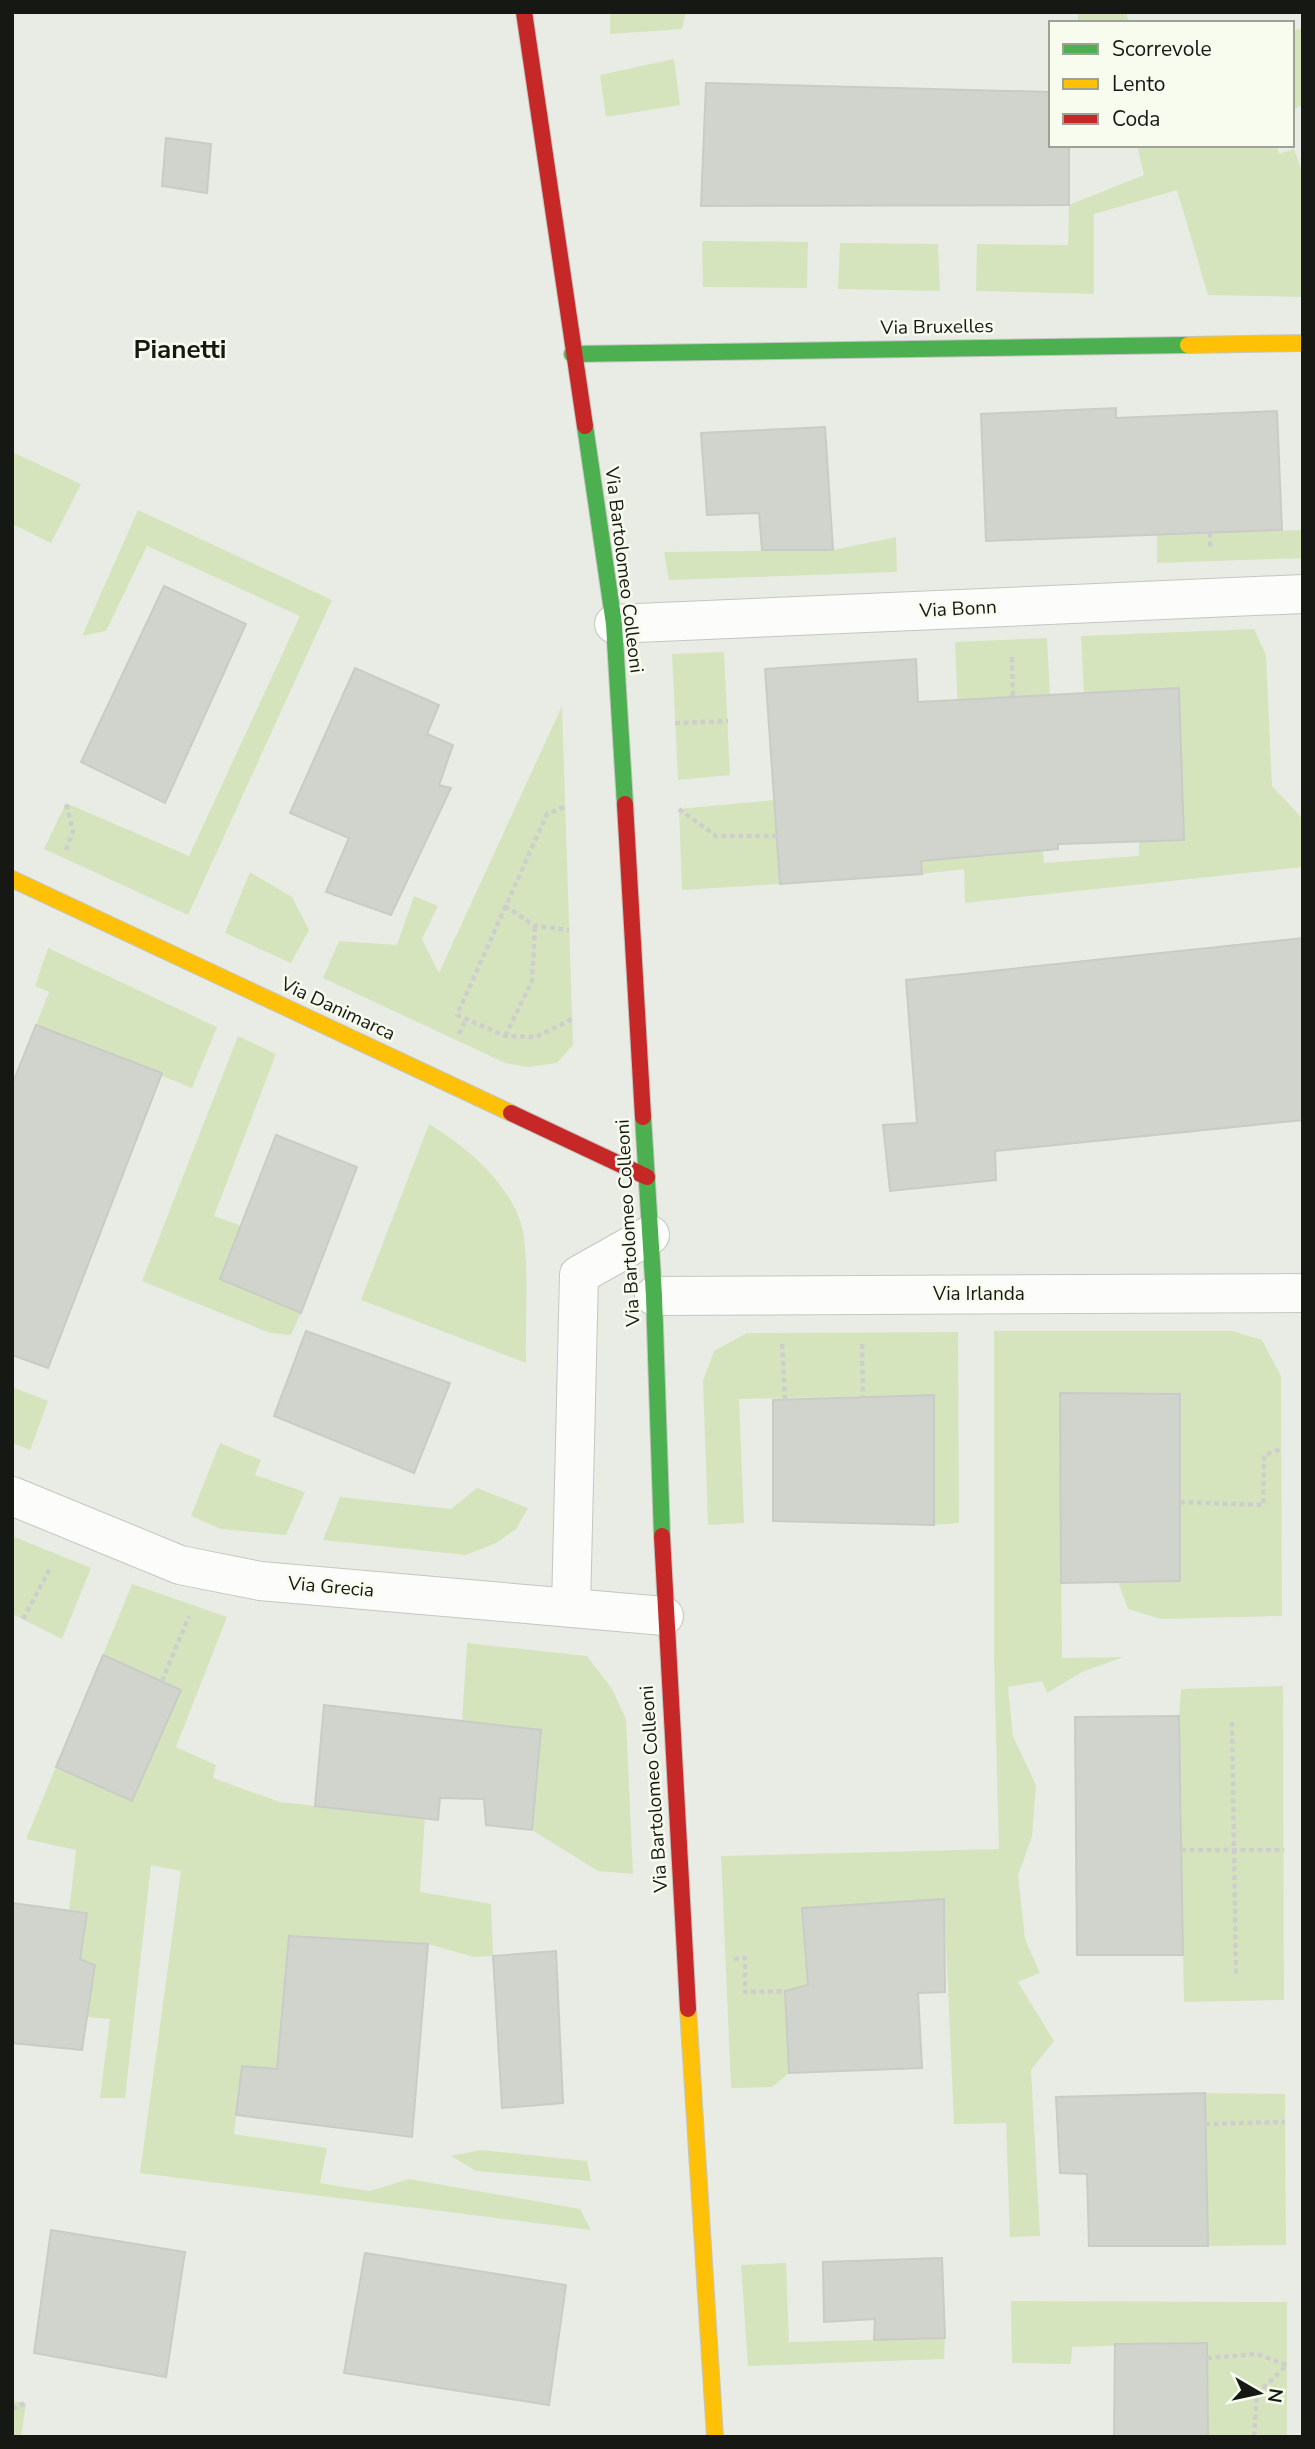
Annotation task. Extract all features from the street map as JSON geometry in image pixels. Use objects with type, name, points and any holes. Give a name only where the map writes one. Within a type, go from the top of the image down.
[{"type":"main road","name":"Via Bartolomeo Colleoni","points":[[523,12],[614,624],[654,1296],[664,1616],[715,2437]]},
{"type":"main road","name":"Via Bruxelles","points":[[572,354],[1303,343]]},
{"type":"main road","name":"Via Danimarca","points":[[12,879],[647,1177]]},
{"type":"street","name":"Via Bonn","points":[[614,624],[1303,594]]},
{"type":"street","points":[[571,1608],[579,1275],[650,1235]]},
{"type":"street","name":"Via Irlanda","points":[[654,1296],[1303,1293]]},
{"type":"street","name":"Via Grecia","points":[[12,1496],[180,1565],[260,1581],[664,1616]]},
{"type":"path","points":[[1012,651],[1013,699]]},
{"type":"path","points":[[675,723],[728,721]]},
{"type":"path","points":[[64,858],[73,831],[66,803]]},
{"type":"path","points":[[565,807],[547,814],[457,1015],[505,1035],[536,1037],[572,1019]]},
{"type":"path","points":[[679,809],[716,836],[777,836]]},
{"type":"path","points":[[505,906],[535,926],[569,930]]},
{"type":"path","points":[[505,1035],[532,981],[535,926]]},
{"type":"path","points":[[457,1040],[466,1019]]},
{"type":"path","points":[[782,1332],[785,1400]]},
{"type":"path","points":[[861,1332],[863,1397]]},
{"type":"path","points":[[1180,1502],[1263,1505],[1264,1455],[1281,1449]]},
{"type":"path","points":[[23,1619],[52,1565]]},
{"type":"path","points":[[162,1681],[194,1606]]},
{"type":"path","points":[[1232,1722],[1236,1975]]},
{"type":"path","points":[[1181,1850],[1284,1850]]},
{"type":"path","points":[[726,1960],[745,1958],[745,1992],[785,1991]]},
{"type":"path","points":[[1206,2124],[1285,2122]]},
{"type":"path","points":[[1207,2358],[1257,2354],[1287,2365],[1257,2394],[1254,2437]]},
{"type":"path","points":[[12,2409],[26,2403]]},
{"type":"green space","points":[[610,12],[686,12],[682,29],[610,34]]},
{"type":"green space","points":[[1078,12],[1126,12],[1128,21],[1078,21]]},
{"type":"green space","points":[[1303,28],[1303,105],[1294,109],[1294,30]]},
{"type":"green space","points":[[674,59],[680,105],[606,117],[600,75]]},
{"type":"green space","points":[[1137,147],[1277,147],[1279,154],[1294,149],[1303,174],[1303,297],[1208,295],[1177,190],[1094,214],[1094,294],[976,291],[977,244],[1068,245],[1069,205],[1144,175]]},
{"type":"green space","points":[[702,241],[808,242],[807,288],[703,287]]},
{"type":"green space","points":[[840,243],[938,244],[940,291],[838,289]]},
{"type":"green space","points":[[12,452],[81,484],[51,543],[12,524]]},
{"type":"green space","points":[[138,510],[332,600],[188,915],[44,849],[66,803],[189,856],[300,616],[147,546],[106,631],[82,636]]},
{"type":"green space","points":[[1303,530],[1303,558],[1157,563],[1157,534]]},
{"type":"green space","points":[[896,537],[897,572],[669,580],[664,552],[833,550]]},
{"type":"green space","points":[[1254,629],[1266,655],[1272,786],[1301,817],[1303,867],[965,903],[964,869],[922,874],[914,788],[960,758],[955,642],[1047,638],[1050,696],[990,855],[1043,851],[1044,863],[1139,856],[1139,841],[1184,839],[1179,688],[1084,695],[1081,636]]},
{"type":"green space","points":[[724,652],[730,775],[678,780],[672,654]]},
{"type":"green space","points":[[562,706],[573,1045],[557,1063],[529,1067],[505,1063],[323,978],[339,941],[397,945],[414,896],[438,906],[422,939],[439,973]]},
{"type":"green space","points":[[774,800],[780,884],[682,890],[679,809]]},
{"type":"green space","points":[[250,872],[292,897],[309,930],[291,963],[225,933]]},
{"type":"green space","points":[[48,948],[217,1027],[192,1088],[36,1025],[49,992],[35,986]]},
{"type":"green space","points":[[238,1036],[276,1054],[214,1216],[242,1226],[221,1279],[301,1313],[291,1335],[270,1333],[142,1281]]},
{"type":"green space","points":[[429,1124],[459,1145],[488,1171],[501,1186],[520,1220],[526,1269],[526,1363],[361,1300]]},
{"type":"green space","points":[[994,1331],[1232,1331],[1262,1340],[1281,1376],[1282,1616],[1161,1619],[1128,1609],[1118,1582],[1180,1581],[1180,1394],[1060,1394],[1062,1658],[1123,1657],[1082,1672],[1047,1693],[1042,1681],[1008,1687],[1013,1736],[1036,1785],[1032,1837],[1018,1875],[1025,1939],[1040,1973],[1018,1982],[1054,2041],[1031,2070],[1040,2236],[1010,2237],[1006,2123],[954,2124],[944,1899],[803,1908],[808,1985],[785,1991],[789,2073],[772,2087],[731,2088],[721,1856],[999,1849],[994,1659]]},
{"type":"green space","points":[[958,1332],[959,1523],[934,1525],[934,1395],[739,1399],[744,1523],[708,1525],[703,1381],[714,1351],[747,1333]]},
{"type":"green space","points":[[12,1387],[48,1401],[30,1450],[12,1443]]},
{"type":"green space","points":[[220,1443],[261,1460],[255,1475],[305,1492],[286,1535],[221,1529],[191,1516]]},
{"type":"green space","points":[[477,1488],[528,1508],[516,1529],[496,1543],[466,1555],[323,1540],[340,1497],[451,1509]]},
{"type":"green space","points":[[12,1536],[91,1568],[62,1639],[12,1614]]},
{"type":"green space","points":[[132,1584],[227,1617],[176,1747],[216,1765],[213,1778],[280,1802],[425,1818],[420,1892],[491,1904],[493,1956],[474,1957],[428,1944],[290,1936],[277,2069],[242,2066],[234,2134],[327,2148],[320,2183],[370,2191],[409,2179],[580,2209],[591,2230],[140,2173],[181,1871],[151,1865],[125,2098],[100,2098],[110,2019],[87,2017],[95,1965],[80,1959],[69,1911],[76,1850],[26,1839],[56,1767],[132,1801],[180,1690],[103,1655]]},
{"type":"green space","points":[[467,1643],[587,1656],[612,1689],[626,1719],[633,1874],[598,1871],[532,1830],[462,1721]]},
{"type":"green space","points":[[1283,1686],[1284,2000],[1184,2002],[1181,1851],[1150,1818],[1182,1817],[1179,1716],[1181,1689]]},
{"type":"green space","points":[[1205,2093],[1285,2094],[1286,2245],[1208,2246]]},
{"type":"green space","points":[[481,2150],[587,2161],[591,2181],[476,2171],[451,2156]]},
{"type":"green space","points":[[786,2263],[789,2342],[945,2338],[944,2359],[748,2366],[741,2265]]},
{"type":"green space","points":[[1011,2301],[1287,2302],[1287,2437],[1208,2437],[1207,2343],[1072,2347],[1071,2364],[1012,2363]]},
{"type":"green space","points":[[12,2401],[26,2403],[21,2437],[12,2437]]},
{"type":"building","points":[[706,83],[1049,92],[1049,147],[1069,147],[1069,205],[701,206]]},
{"type":"building","points":[[166,138],[211,144],[207,193],[162,186]]},
{"type":"building","points":[[1116,408],[1116,418],[1277,411],[1282,530],[986,541],[981,414]]},
{"type":"building","points":[[825,427],[833,550],[762,550],[759,513],[707,515],[701,433]]},
{"type":"building","points":[[164,586],[246,624],[165,803],[81,762]]},
{"type":"building","points":[[916,659],[918,702],[1179,688],[1184,840],[1058,844],[1058,849],[921,861],[922,874],[780,884],[765,669]]},
{"type":"building","points":[[355,668],[439,705],[427,734],[453,745],[439,785],[451,788],[391,915],[326,892],[349,838],[290,813]]},
{"type":"building","points":[[1303,938],[1303,1120],[995,1151],[996,1180],[890,1191],[883,1125],[917,1123],[906,980]]},
{"type":"building","points":[[36,1025],[162,1073],[48,1368],[12,1355],[12,1085]]},
{"type":"building","points":[[276,1135],[357,1167],[301,1313],[220,1279]]},
{"type":"building","points":[[306,1331],[450,1383],[414,1473],[274,1416]]},
{"type":"building","points":[[1060,1393],[1180,1394],[1180,1581],[1061,1583]]},
{"type":"building","points":[[934,1395],[934,1525],[773,1521],[773,1400]]},
{"type":"building","points":[[103,1655],[181,1690],[132,1801],[56,1767]]},
{"type":"building","points":[[324,1705],[541,1730],[532,1830],[486,1825],[484,1799],[440,1798],[438,1820],[315,1806]]},
{"type":"building","points":[[1179,1716],[1183,1955],[1077,1955],[1075,1717]]},
{"type":"building","points":[[944,1899],[945,1992],[918,1993],[922,2068],[789,2073],[785,1991],[808,1985],[802,1908]]},
{"type":"building","points":[[12,1903],[87,1913],[80,1959],[95,1965],[82,2050],[12,2043]]},
{"type":"building","points":[[289,1936],[428,1944],[412,2137],[236,2115],[242,2066],[277,2069]]},
{"type":"building","points":[[556,1951],[563,2103],[502,2108],[493,1956]]},
{"type":"building","points":[[1205,2093],[1208,2246],[1089,2246],[1087,2174],[1060,2173],[1056,2097]]},
{"type":"building","points":[[51,2230],[185,2252],[166,2377],[34,2353]]},
{"type":"building","points":[[365,2253],[566,2285],[549,2405],[344,2373]]},
{"type":"building","points":[[942,2258],[945,2338],[874,2340],[875,2319],[824,2322],[823,2262]]},
{"type":"building","points":[[1207,2343],[1208,2437],[1114,2437],[1115,2344]]},
{"type":"traffic: fast","points":[[572,354],[1188,345]]},
{"type":"traffic: fast","points":[[585,426],[614,624],[625,804]]},
{"type":"traffic: fast","points":[[643,1117],[654,1296],[662,1536]]},
{"type":"traffic: slow","points":[[1188,345],[1303,343]]},
{"type":"traffic: slow","points":[[12,879],[511,1113]]},
{"type":"traffic: slow","points":[[688,2009],[715,2437]]},
{"type":"traffic: jam","points":[[524,12],[585,426]]},
{"type":"traffic: jam","points":[[625,804],[643,1117]]},
{"type":"traffic: jam","points":[[511,1113],[647,1177]]},
{"type":"traffic: jam","points":[[662,1536],[688,2009]]},
{"type":"district","name":"Pianetti","points":[[180,349]]}]
